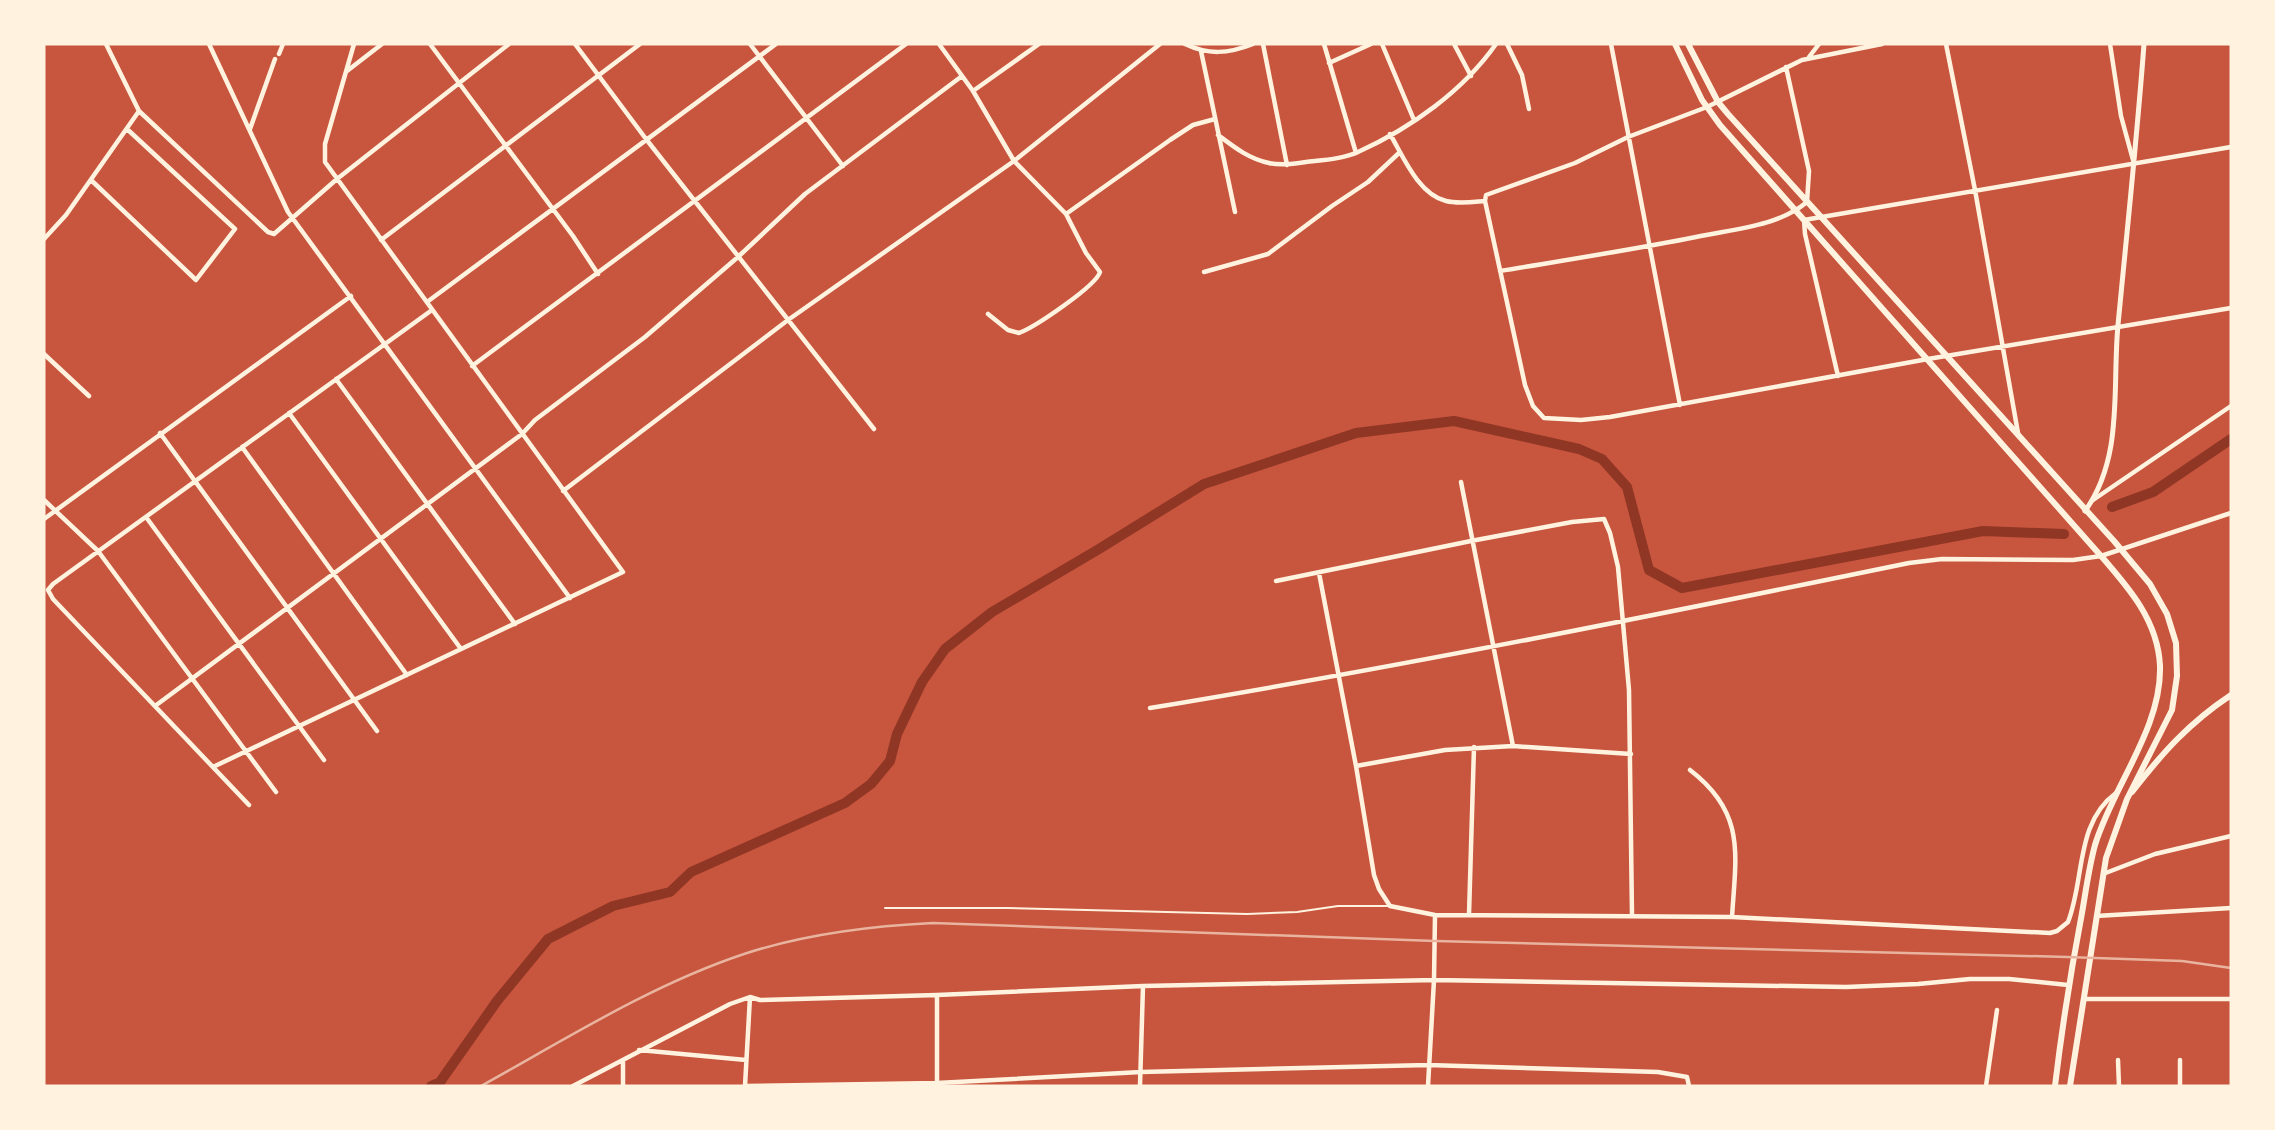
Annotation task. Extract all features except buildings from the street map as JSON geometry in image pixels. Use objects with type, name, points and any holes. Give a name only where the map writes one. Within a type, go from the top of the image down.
[{"type":"main road","points":[[1675,44],[1707,107],[2099,553],[2141,606],[2154,635],[2160,667],[2157,698],[2150,722],[2116,792],[2095,847],[2068,985],[2054,1086]]},
{"type":"main road","points":[[1688,44],[1718,102],[2114,541],[2150,584],[2164,606],[2172,628],[2177,659],[2172,710],[2127,799],[2102,874],[2070,1086]]},
{"type":"main road","points":[[2127,799],[2174,740],[2200,716],[2231,695]]},
{"type":"street","points":[[106,44],[139,111],[268,232],[274,234],[337,179],[509,44]]},
{"type":"street","points":[[209,44],[288,212],[570,598]]},
{"type":"street","points":[[279,54],[283,44]]},
{"type":"street","points":[[213,767],[623,572],[325,162],[324,155],[354,44]]},
{"type":"street","points":[[346,72],[382,44]]},
{"type":"street","points":[[430,44],[598,274]]},
{"type":"street","points":[[575,44],[693,200],[874,429]]},
{"type":"street","points":[[381,240],[640,44]]},
{"type":"street","points":[[750,44],[843,166]]},
{"type":"street","points":[[426,302],[776,44]]},
{"type":"street","points":[[472,366],[906,44]]},
{"type":"street","points":[[939,44],[973,91],[1014,161],[1066,214],[1086,253],[1100,272],[1097,280],[1067,303],[1019,333],[1008,330],[988,314]]},
{"type":"street","points":[[973,91],[1039,44]]},
{"type":"street","points":[[563,491],[788,320],[1014,161],[1160,44]]},
{"type":"street","points":[[1185,44],[1201,51],[1233,50],[1252,44]]},
{"type":"street","points":[[1263,44],[1287,165]]},
{"type":"street","points":[[1324,44],[1356,153]]},
{"type":"street","points":[[1329,63],[1371,44]]},
{"type":"street","points":[[1382,44],[1414,120]]},
{"type":"street","points":[[1454,44],[1471,76]]},
{"type":"street","points":[[1218,135],[1254,159],[1287,165],[1356,153],[1439,103],[1471,76],[1496,44]]},
{"type":"street","points":[[1507,44],[1522,75],[1529,109]]},
{"type":"street","points":[[1611,44],[1680,405]]},
{"type":"street","points":[[1808,58],[1819,44]]},
{"type":"street","points":[[1882,44],[1808,58],[1707,107],[1628,137],[1575,163],[1486,195],[1485,201],[1525,385],[1533,406],[1544,418],[1571,420],[1610,417],[1945,356],[2231,308]]},
{"type":"street","points":[[1946,44],[2019,438]]},
{"type":"street","points":[[2110,44],[2120,116],[2135,164]]},
{"type":"street","points":[[2087,513],[2106,472],[2111,452],[2118,328],[2144,44]]},
{"type":"street","points":[[1201,51],[1235,212]]},
{"type":"street","points":[[250,129],[275,59]]},
{"type":"street","points":[[1500,271],[1766,223],[1787,217],[1796,211],[1807,202],[1809,171],[1786,67]]},
{"type":"street","points":[[155,706],[522,434],[535,420],[645,337],[738,257],[805,194],[962,76]]},
{"type":"street","points":[[44,239],[66,215],[139,111]]},
{"type":"street","points":[[1066,214],[1193,125],[1215,119]]},
{"type":"street","points":[[91,180],[196,280],[235,229],[127,129]]},
{"type":"street","points":[[1390,134],[1415,176],[1433,195],[1446,201],[1485,201]]},
{"type":"street","points":[[1838,376],[1804,220],[2231,147]]},
{"type":"street","points":[[1204,272],[1268,254],[1368,182],[1400,152]]},
{"type":"street","points":[[44,519],[351,296]]},
{"type":"street","points":[[250,805],[49,595],[48,590],[432,310]]},
{"type":"street","points":[[44,355],[89,396]]},
{"type":"street","points":[[336,379],[515,624]]},
{"type":"street","points":[[2093,500],[2231,406]]},
{"type":"street","points":[[289,413],[461,649]]},
{"type":"street","points":[[160,433],[377,731]]},
{"type":"street","points":[[242,447],[407,675]]},
{"type":"street","points":[[1461,482],[1513,746]]},
{"type":"street","points":[[44,500],[98,551],[276,792]]},
{"type":"street","points":[[1150,708],[1338,677],[1622,623],[1909,563],[1942,559],[2073,560],[2121,549],[2231,513]]},
{"type":"street","points":[[146,517],[324,760]]},
{"type":"street","points":[[1276,581],[1471,541],[1572,522],[1604,519],[1611,533],[1618,566],[1629,690],[1632,915]]},
{"type":"street","points":[[1319,573],[1374,875],[1390,906],[1435,915],[1732,917],[2039,933],[2057,931],[2068,922],[2071,914],[2094,816],[2100,806],[2116,792]]},
{"type":"street","points":[[1356,766],[1474,747],[1513,746],[1631,754]]},
{"type":"street","points":[[1469,915],[1474,747]]},
{"type":"street","points":[[1690,770],[1716,793],[1726,808],[1732,826],[1735,844],[1732,917]]},
{"type":"street","points":[[2102,874],[2155,854],[2231,836]]},
{"type":"street","points":[[2096,916],[2231,908]]},
{"type":"street","points":[[1428,1086],[1435,915]]},
{"type":"street","points":[[573,1086],[730,1004],[750,997],[760,1000],[1143,986],[1434,980],[1846,987],[1996,979],[2068,985]]},
{"type":"street","points":[[1140,1086],[1143,986]]},
{"type":"street","points":[[937,995],[937,1085]]},
{"type":"street","points":[[750,997],[745,1086],[937,1085],[1141,1072],[1428,1065],[1658,1072],[1687,1077],[1689,1086]]},
{"type":"street","points":[[2084,999],[2231,999]]},
{"type":"street","points":[[1986,1086],[1997,1010]]},
{"type":"street","points":[[639,1051],[746,1060]]},
{"type":"street","points":[[2118,1060],[2119,1086]]},
{"type":"street","points":[[2180,1060],[2180,1086]]},
{"type":"street","points":[[623,1061],[623,1086]]},
{"type":"lane","points":[[885,908],[1020,908],[1247,914],[1297,912],[1338,906],[1390,906]]},
{"type":"waterway","points":[[431,1086],[440,1082],[497,1001],[548,939],[613,906],[670,892],[691,872],[845,803],[871,784],[890,761],[897,734],[922,682],[945,649],[992,612],[1204,484],[1356,433],[1454,421],[1579,449],[1602,459],[1627,487],[1649,570],[1682,588],[1983,531],[2064,534]]},
{"type":"waterway","points":[[2112,507],[2153,492],[2231,439]]},
{"type":"railway","points":[[481,1086],[642,997],[709,967],[790,941],[837,932],[909,924],[2067,957],[2182,961],[2231,968]]}]
